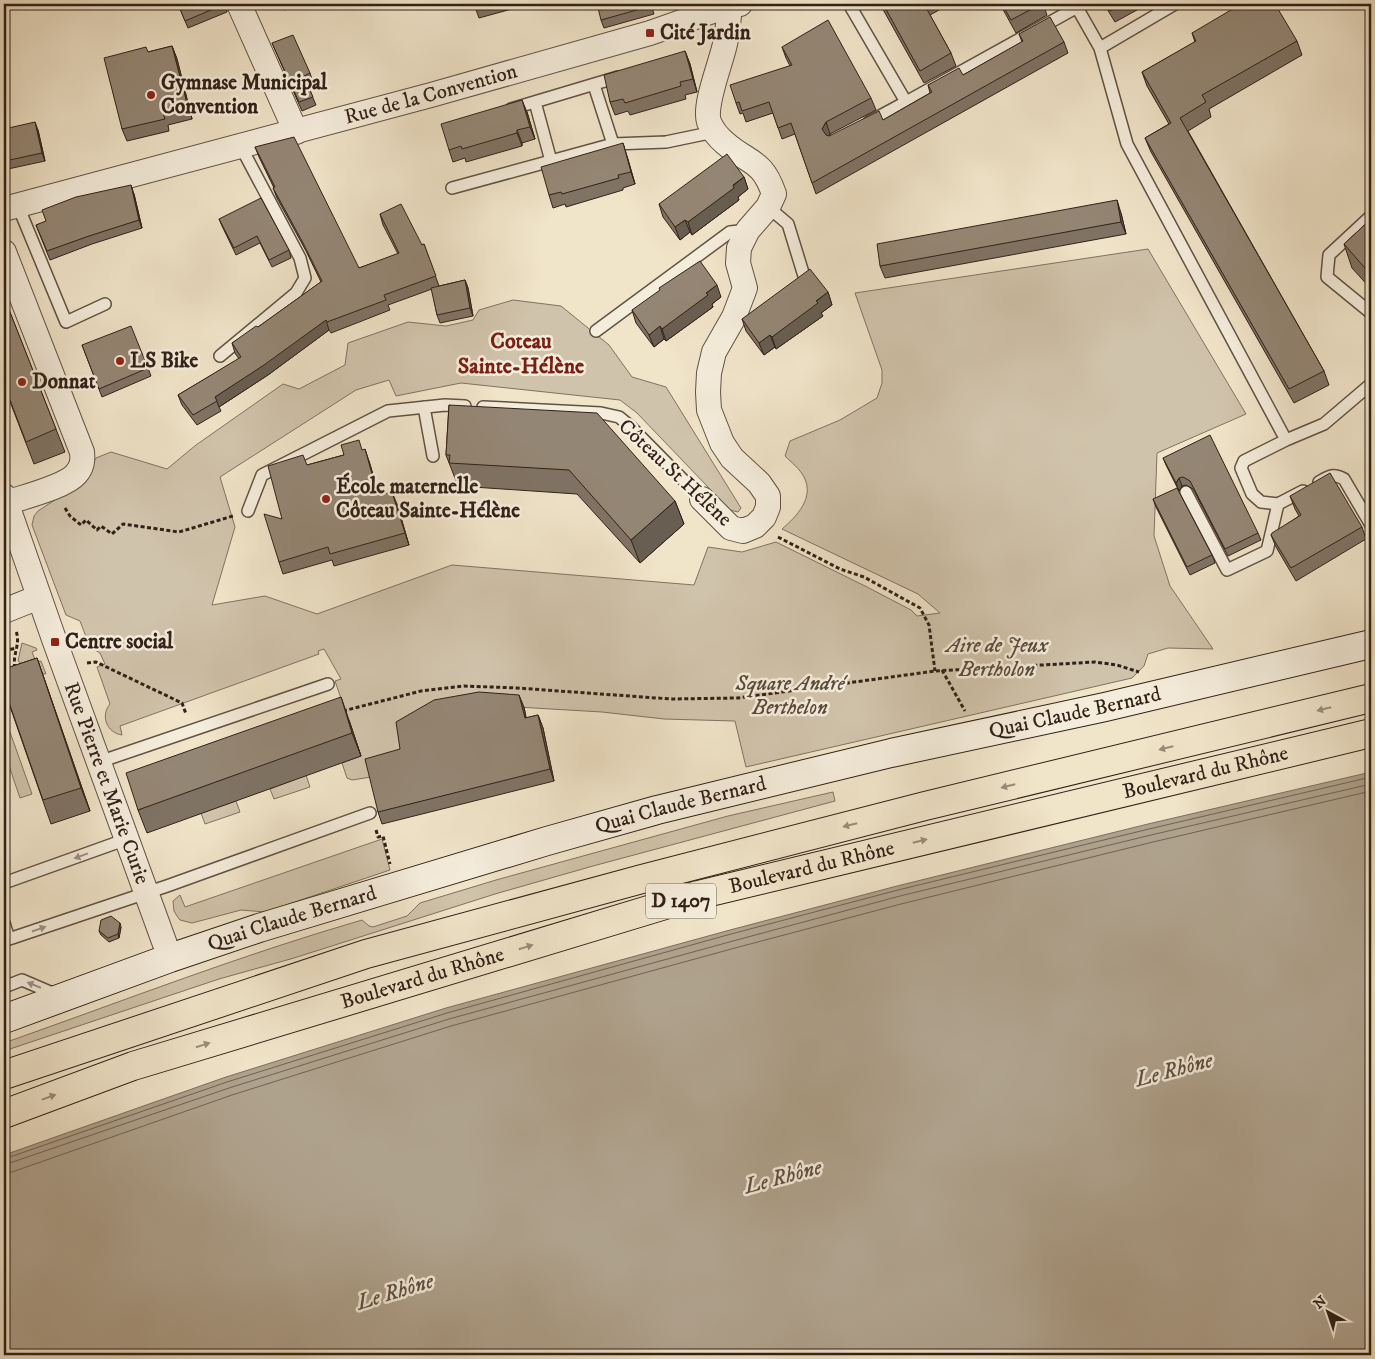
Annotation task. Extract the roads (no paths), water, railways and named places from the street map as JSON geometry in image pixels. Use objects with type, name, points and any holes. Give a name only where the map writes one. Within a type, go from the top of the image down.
[{"type":"highway","name":"Boulevard du Rhône","points":[[4,1075],[366,954],[642,879],[925,806],[1371,698]]},
{"type":"highway","name":"Boulevard du Rhône","points":[[4,1114],[133,1066],[698,895],[1371,733]]},
{"type":"main road","name":"Quai Claude Bernard","points":[[4,1019],[170,958],[259,928],[547,841],[657,810],[891,754],[1371,644]]},
{"type":"street","points":[[239,4],[296,132]]},
{"type":"street","points":[[733,4],[726,40],[708,109],[709,121],[714,132],[724,143],[755,163],[768,178],[774,194],[768,208]]},
{"type":"street","name":"Rue de la Convention","points":[[11,208],[296,132],[650,33],[733,4]]},
{"type":"street","name":"Côteau St Hélène","points":[[702,499],[731,528],[743,531],[756,526],[764,517],[768,507],[768,496],[759,483],[732,458],[722,443],[709,410],[708,392],[709,373],[714,352],[734,317],[745,288],[738,263],[739,248],[748,230],[768,208]]},
{"type":"street","points":[[4,252],[82,452],[83,461],[76,474],[65,482],[5,500]]},
{"type":"street","name":"Rue Pierre et Marie Curie","points":[[5,500],[20,605],[99,762],[170,958]]},
{"type":"lane","points":[[849,4],[906,102]]},
{"type":"lane","points":[[1100,48],[1176,4]]},
{"type":"lane","points":[[858,127],[1078,5],[1100,48],[1127,144],[1286,440]]},
{"type":"lane","points":[[498,113],[627,74]]},
{"type":"lane","points":[[594,84],[613,144]]},
{"type":"lane","points":[[535,102],[551,161]]},
{"type":"lane","points":[[452,188],[613,144],[666,142],[714,132]]},
{"type":"lane","points":[[220,356],[296,293],[305,278],[300,258],[241,147]]},
{"type":"lane","points":[[11,208],[66,322],[105,304]]},
{"type":"lane","points":[[768,208],[788,224],[804,276]]},
{"type":"lane","points":[[1371,216],[1330,255],[1327,277],[1371,313]]},
{"type":"lane","points":[[596,331],[730,232],[748,230]]},
{"type":"lane","points":[[1371,384],[1324,424],[1244,461],[1241,468],[1252,494],[1261,502],[1278,504],[1329,476],[1337,475],[1344,480],[1371,525]]},
{"type":"lane","name":"Côteau St Hélène","points":[[248,511],[262,475],[388,411],[445,405],[601,413],[619,417],[702,499]]},
{"type":"lane","points":[[424,407],[432,456]]},
{"type":"lane","points":[[1186,492],[1227,570],[1267,551],[1278,504]]},
{"type":"lane","points":[[99,762],[328,684]]},
{"type":"lane","points":[[4,923],[9,939],[147,893],[370,812]]},
{"type":"lane","points":[[4,883],[127,839]]},
{"type":"lane","points":[[4,987],[22,980],[64,997]]},
{"type":"water","name":"Le Rhône","points":[[1371,772],[1371,1355],[4,1355],[4,1155],[226,1077],[446,1008],[897,886],[1148,824]]},
{"type":"place","name":"Cité Jardin","points":[[650,33]]},
{"type":"place","name":"Gymnase Municipal Convention","points":[[151,95]]},
{"type":"place","name":"LS Bike","points":[[120,361]]},
{"type":"place","name":"Donnat","points":[[22,382]]},
{"type":"place","name":"École maternelle Côteau Sainte-Hélène","points":[[326,499]]},
{"type":"place","name":"Centre social","points":[[55,642]]},
{"type":"district","name":"Coteau Sainte-Hélène","points":[[521,354]]},
{"type":"park label","name":"Aire de Jeux Bertholon","points":[[997,658]]},
{"type":"park label","name":"Square André Berthelon","points":[[790,696]]}]
